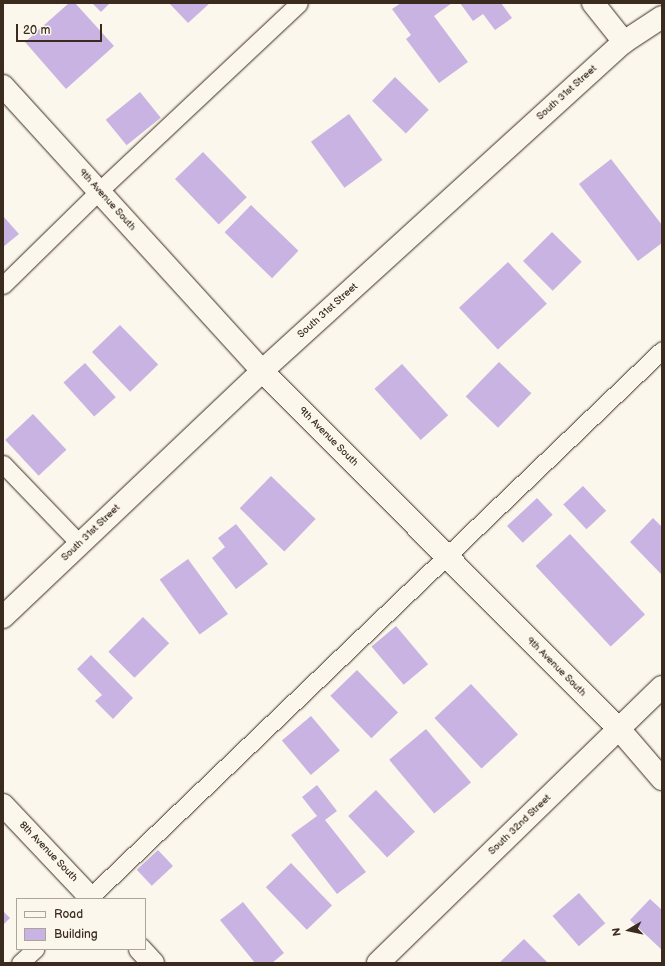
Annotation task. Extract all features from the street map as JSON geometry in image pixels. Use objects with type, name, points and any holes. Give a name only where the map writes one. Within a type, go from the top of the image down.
[{"type":"street","points":[[593,3],[624,42]]},
{"type":"street","name":"South 31st Street","points":[[3,617],[262,371],[624,42],[662,18]]},
{"type":"street","name":"9th Avenue South","points":[[3,86],[262,371],[619,729],[662,779]]},
{"type":"street","name":"South 32nd Street","points":[[378,963],[662,687]]},
{"type":"street","name":"8th Avenue South","points":[[3,805],[90,898]]},
{"type":"street","points":[[141,950],[153,963]]},
{"type":"lane","points":[[3,285],[99,191],[299,3]]},
{"type":"lane","points":[[90,898],[662,350]]},
{"type":"lane","points":[[3,464],[80,544]]},
{"type":"lane","points":[[20,963],[34,950]]},
{"type":"building","points":[[69,3],[75,3],[114,46],[66,89],[25,42]]},
{"type":"building","points":[[92,3],[110,3],[101,12]]},
{"type":"building","points":[[169,3],[210,3],[188,23]]},
{"type":"building","points":[[401,3],[452,3],[434,16],[468,62],[439,83],[406,39],[411,35],[392,9]]},
{"type":"building","points":[[460,3],[501,3],[512,18],[495,30],[483,14],[473,21]]},
{"type":"building","points":[[395,77],[429,110],[406,133],[372,101]]},
{"type":"building","points":[[140,92],[161,118],[127,145],[106,120]]},
{"type":"building","points":[[349,114],[383,160],[344,188],[311,142]]},
{"type":"building","points":[[203,152],[247,197],[219,224],[175,179]]},
{"type":"building","points":[[611,159],[662,225],[662,243],[638,261],[579,184]]},
{"type":"building","points":[[251,205],[298,251],[272,278],[225,232]]},
{"type":"building","points":[[3,216],[19,234],[3,247]]},
{"type":"building","points":[[552,232],[582,262],[553,291],[523,261]]},
{"type":"building","points":[[508,262],[547,304],[498,349],[459,308]]},
{"type":"building","points":[[120,325],[158,365],[130,392],[92,352]]},
{"type":"building","points":[[499,362],[531,393],[498,428],[466,397]]},
{"type":"building","points":[[85,363],[116,397],[94,417],[63,382]]},
{"type":"building","points":[[402,364],[448,415],[421,440],[375,389]]},
{"type":"building","points":[[33,414],[66,450],[39,476],[5,440]]},
{"type":"building","points":[[271,476],[316,519],[284,551],[240,508]]},
{"type":"building","points":[[583,486],[606,511],[586,529],[563,504]]},
{"type":"building","points":[[537,498],[553,515],[523,543],[507,526]]},
{"type":"building","points":[[653,518],[662,527],[662,575],[630,542]]},
{"type":"building","points":[[236,524],[268,564],[236,589],[212,558],[225,547],[218,538]]},
{"type":"building","points":[[570,534],[645,614],[611,647],[536,566]]},
{"type":"building","points":[[188,559],[228,614],[200,635],[160,580]]},
{"type":"building","points":[[143,617],[169,643],[135,678],[108,652]]},
{"type":"building","points":[[396,626],[428,664],[404,685],[371,647]]},
{"type":"building","points":[[91,655],[133,698],[113,719],[95,701],[102,695],[77,669]]},
{"type":"building","points":[[357,670],[398,712],[371,738],[330,696]]},
{"type":"building","points":[[471,684],[518,734],[481,769],[434,718]]},
{"type":"building","points":[[311,716],[340,750],[311,775],[282,740]]},
{"type":"building","points":[[426,729],[471,783],[434,813],[389,760]]},
{"type":"building","points":[[317,785],[337,811],[325,820],[366,872],[337,894],[291,835],[317,816],[302,797]]},
{"type":"building","points":[[376,790],[415,832],[387,858],[348,816]]},
{"type":"building","points":[[158,850],[173,866],[152,886],[137,870]]},
{"type":"building","points":[[291,863],[332,905],[307,930],[266,887]]},
{"type":"building","points":[[579,893],[605,923],[579,946],[553,916]]},
{"type":"building","points":[[650,899],[662,910],[662,950],[630,920]]},
{"type":"building","points":[[243,902],[284,953],[272,963],[255,963],[220,920]]},
{"type":"building","points":[[3,911],[10,918],[3,925]]},
{"type":"building","points":[[524,939],[548,963],[499,963]]}]
